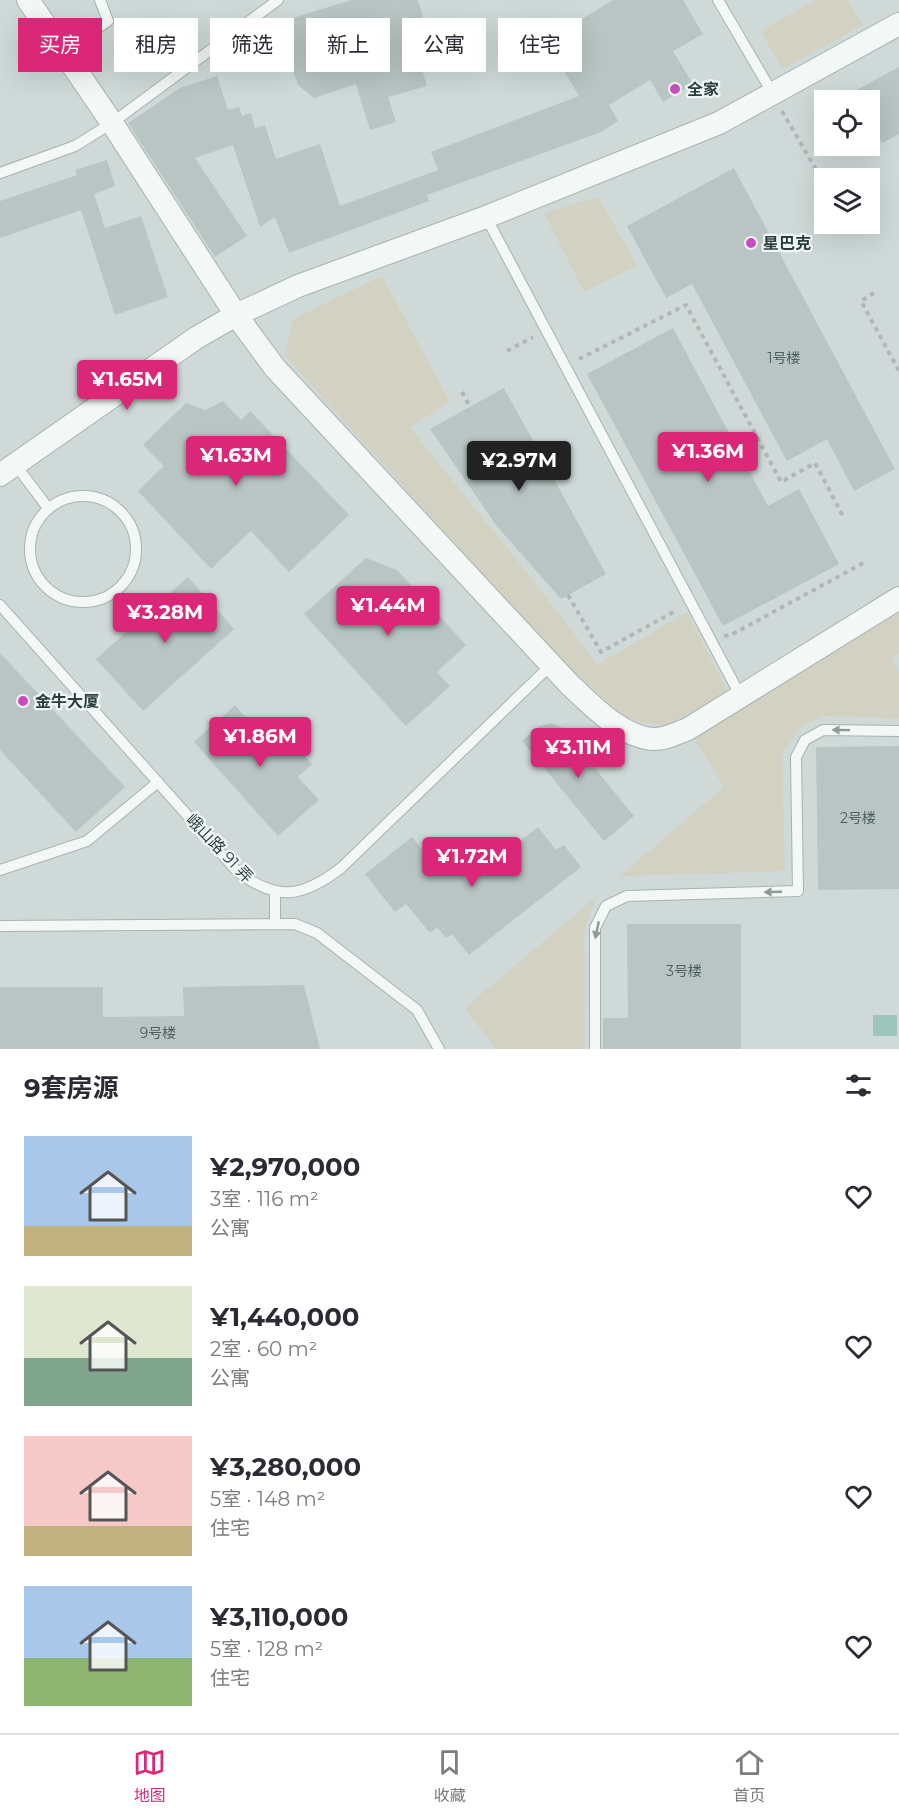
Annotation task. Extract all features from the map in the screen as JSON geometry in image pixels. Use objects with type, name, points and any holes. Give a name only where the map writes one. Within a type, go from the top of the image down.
[{"type":"street","points":[[28,0],[40,18]]},
{"type":"street","points":[[8,470],[196,338],[236,315],[298,286],[486,217],[719,123],[899,24]]},
{"type":"street","points":[[78,72],[236,315],[275,368],[551,665],[601,712],[639,736],[654,739],[670,737],[688,729],[899,598]]},
{"type":"lane","points":[[100,0],[108,21],[102,25]]},
{"type":"lane","points":[[0,173],[75,146],[112,123],[278,0]]},
{"type":"lane","points":[[718,0],[773,94]]},
{"type":"lane","points":[[486,217],[740,696]]},
{"type":"lane","points":[[8,470],[48,508]]},
{"type":"lane","points":[[90,495],[108,501],[122,512],[132,526],[136,543],[136,560],[129,576],[118,589],[104,598],[87,602],[70,601],[54,594],[41,583],[32,567],[29,549],[32,531],[41,514],[48,508],[72,496],[90,495]]},
{"type":"lane","name":"峨山路 91 弄","points":[[0,605],[236,870],[255,885],[275,892],[297,892],[321,884],[341,868],[551,665]]},
{"type":"lane","points":[[595,1049],[595,928],[606,906],[627,896],[798,891],[796,757],[805,740],[823,730],[899,731]]},
{"type":"lane","points":[[0,870],[87,841],[158,782]]},
{"type":"lane","points":[[275,892],[275,924]]},
{"type":"lane","points":[[0,926],[295,924],[317,933],[417,1010],[440,1049]]},
{"type":"path","points":[[773,94],[815,168]]},
{"type":"path","points":[[874,293],[861,301],[899,371]]},
{"type":"path","points":[[565,366],[686,305],[781,482],[815,463],[844,518]]},
{"type":"path","points":[[507,351],[546,331]]},
{"type":"path","points":[[462,392],[470,407]]},
{"type":"path","points":[[709,637],[731,635],[867,561]]},
{"type":"path","points":[[568,595],[601,652],[690,602]]},
{"type":"shaded area","points":[[0,0],[899,0],[899,1049],[0,1049]]},
{"type":"shaded area","points":[[816,0],[848,0],[863,25],[783,69],[760,31]]},
{"type":"shaded area","points":[[598,197],[637,265],[584,292],[544,213]]},
{"type":"shaded area","points":[[382,276],[450,402],[410,427],[529,575],[597,665],[687,612],[728,692],[666,726],[626,719],[554,653],[285,356],[293,319]]},
{"type":"shaded area","points":[[899,603],[899,653],[892,657],[899,672],[899,718],[822,716],[800,728],[782,754],[785,871],[620,876],[724,787],[688,729]]},
{"type":"shaded area","points":[[597,896],[584,931],[585,1049],[496,1049],[465,1008]]},
{"type":"shaded area","points":[[873,1015],[897,1015],[897,1036],[873,1036]]},
{"type":"building","points":[[351,0],[418,0],[423,18],[402,18],[402,72],[423,72],[427,86],[388,97],[396,122],[370,130],[356,84],[314,98],[298,85],[293,72],[293,18]]},
{"type":"building","points":[[613,0],[683,0],[703,34],[673,51],[693,84],[663,102],[650,80],[609,105],[618,121],[601,132],[427,195],[429,201],[289,253],[275,217],[260,227],[233,145],[195,158],[247,236],[215,257],[128,123],[180,88],[217,76],[228,110],[239,107],[242,116],[251,113],[255,128],[265,125],[276,159],[320,144],[340,206],[438,170],[431,152],[579,96],[565,72],[582,72],[582,19]]},
{"type":"building","points":[[899,67],[899,134],[882,143],[880,139],[880,90],[856,90]]},
{"type":"building","points":[[107,160],[115,186],[94,194],[105,228],[141,216],[168,297],[115,315],[81,210],[0,238],[0,201],[77,175],[75,170]]},
{"type":"building","points":[[734,168],[895,469],[854,491],[827,439],[787,461],[692,284],[666,298],[627,226]]},
{"type":"building","points":[[673,328],[768,506],[799,489],[839,564],[723,626],[587,374]]},
{"type":"building","points":[[504,388],[606,574],[561,599],[496,525],[430,429]]},
{"type":"building","points":[[223,401],[241,420],[250,411],[349,515],[289,572],[251,531],[211,569],[138,491],[164,466],[143,445],[186,403],[206,410]]},
{"type":"building","points":[[366,558],[397,570],[466,645],[437,672],[450,686],[406,726],[304,614]]},
{"type":"building","points":[[188,577],[234,629],[143,711],[96,659]]},
{"type":"building","name":"金牛大厦","points":[[0,653],[125,787],[76,832],[0,750]]},
{"type":"building","points":[[235,705],[262,736],[275,723],[312,764],[298,777],[319,800],[278,836],[194,742]]},
{"type":"building","points":[[551,723],[561,727],[634,816],[604,841],[522,741],[540,726]]},
{"type":"building","points":[[899,746],[899,889],[818,890],[816,747]]},
{"type":"building","points":[[538,827],[556,850],[564,845],[581,867],[469,955],[452,934],[446,938],[437,927],[430,933],[406,904],[395,912],[365,874],[412,837],[437,869],[450,859],[467,882]]},
{"type":"building","points":[[627,924],[741,924],[741,1049],[603,1049],[603,1018],[628,1018]]},
{"type":"building","points":[[304,985],[320,1049],[0,1049],[0,987],[103,987],[103,1017],[184,1016],[183,987]]},
{"type":"place","name":"全家","points":[[675,89]]},
{"type":"place","name":"星巴克","points":[[751,243]]},
{"type":"place","name":"金牛大厦","points":[[23,701]]}]
